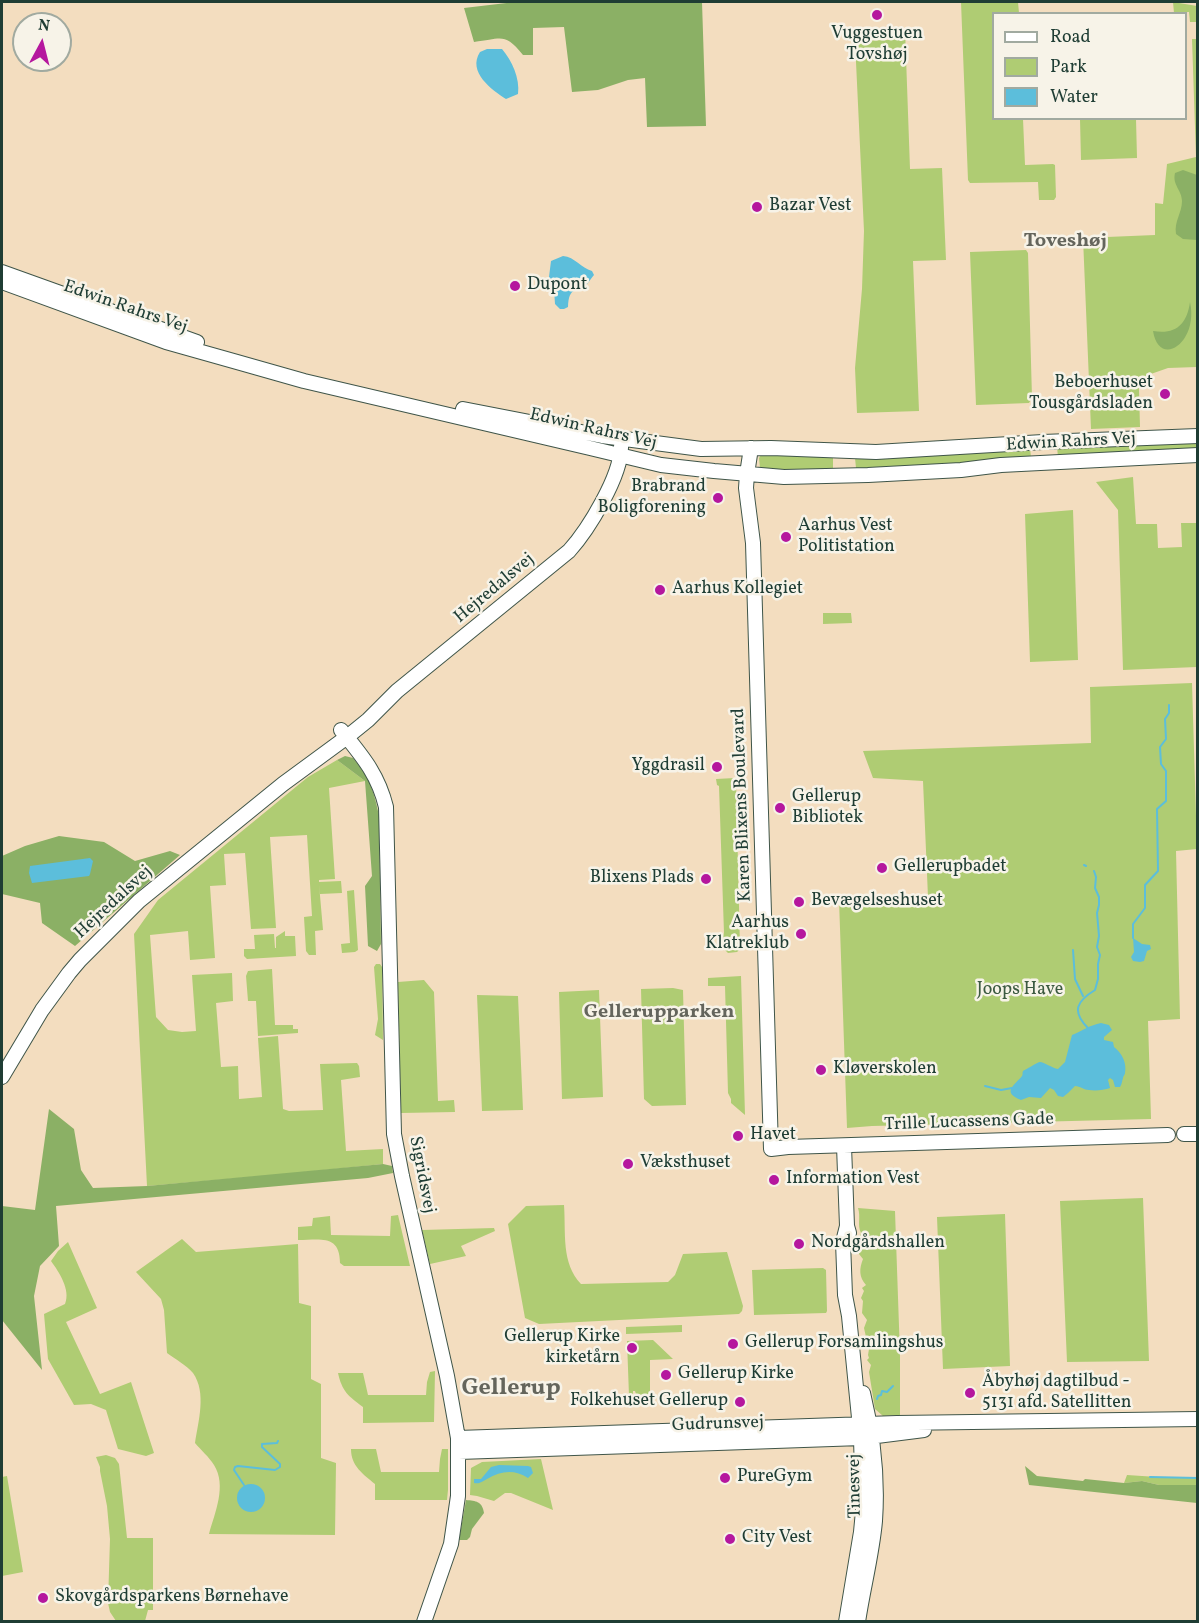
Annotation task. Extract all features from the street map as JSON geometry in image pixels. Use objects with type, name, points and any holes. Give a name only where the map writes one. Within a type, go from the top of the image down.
[{"type":"street","name":"Edwin Rahrs Vej","points":[[2,272],[144,324],[219,349],[305,373],[466,410],[620,439],[701,449],[751,448],[876,452],[1197,436]]},
{"type":"street","name":"Edwin Rahrs Vej","points":[[2,282],[166,342],[304,381],[679,467],[784,477],[868,475],[961,470],[1001,465],[1197,455]]},
{"type":"street","name":"Hejredalsvej","points":[[2,1077],[42,1010],[80,960],[139,901],[283,784],[319,749],[344,734],[362,713],[397,691],[568,551],[585,531],[615,475],[616,454],[620,439]]},
{"type":"street","name":"Karen Blixens Boulevard","points":[[751,448],[751,474],[747,497],[753,533],[771,1149]]},
{"type":"street","name":"Sigridsvej","points":[[344,734],[374,772],[384,795],[386,807],[394,1134],[451,1398],[458,1445],[458,1496],[451,1544],[424,1622]]},
{"type":"street","name":"Trille Lucassens Gade","points":[[771,1149],[1168,1135]]},
{"type":"street","name":"Tinesvej","points":[[844,1146],[847,1226],[851,1241],[852,1294],[849,1316],[852,1350],[866,1431],[875,1523],[858,1622]]},
{"type":"street","name":"Gudrunsvej","points":[[458,1445],[683,1437],[817,1427],[866,1431],[977,1422],[1197,1419]]},
{"type":"street","name":"Tinesvej","points":[[846,1622],[861,1533],[866,1431]]},
{"type":"green space","points":[[515,2],[702,2],[706,126],[647,127],[645,78],[628,80],[598,90],[572,92],[564,27],[533,28],[533,55],[523,55],[507,40],[474,42],[464,8]]},
{"type":"green space","points":[[961,2],[1018,2],[1019,12],[992,12],[992,120],[1023,120],[1025,165],[1055,165],[1056,197],[1054,200],[1039,200],[1038,182],[970,183],[968,180]]},
{"type":"green space","points":[[1173,2],[1197,6],[1197,22],[1190,22],[1189,12],[1174,12]]},
{"type":"green space","points":[[888,29],[905,29],[910,169],[942,168],[946,260],[913,261],[919,411],[857,413],[855,368],[862,289],[864,231],[855,41],[889,40]]},
{"type":"green space","points":[[1192,39],[1197,39],[1197,367],[1168,368],[1148,375],[1139,389],[1140,427],[1091,429],[1083,238],[1155,235],[1155,203],[1163,204],[1167,164],[1196,157]]},
{"type":"green space","points":[[1080,120],[1136,120],[1137,158],[1081,160]]},
{"type":"green space","points":[[1183,170],[1197,175],[1197,240],[1183,239],[1176,234],[1182,201],[1174,177],[1175,173]]},
{"type":"green space","points":[[1026,250],[1028,253],[1032,398],[1029,403],[976,405],[970,252]]},
{"type":"green space","points":[[1190,302],[1191,317],[1184,339],[1170,349],[1163,348],[1157,342],[1153,331],[1168,331],[1179,326],[1186,316]]},
{"type":"green space","points":[[1197,439],[1197,453],[1058,457],[1057,447]]},
{"type":"green space","points":[[1030,447],[1031,458],[859,471],[856,468],[855,458]]},
{"type":"green space","points":[[761,455],[831,456],[833,468],[830,470],[762,470],[759,458]]},
{"type":"green space","points":[[1133,477],[1136,524],[1157,524],[1158,548],[1182,547],[1181,523],[1197,523],[1197,667],[1123,670],[1118,510],[1096,482]]},
{"type":"green space","points":[[1073,510],[1078,660],[1030,662],[1025,514]]},
{"type":"green space","points":[[823,613],[851,613],[852,623],[823,624]]},
{"type":"green space","name":"Joops Have","points":[[1192,683],[1197,849],[1176,851],[1180,1019],[1148,1021],[1151,1119],[847,1128],[839,900],[928,897],[923,781],[873,778],[863,751],[1091,743],[1090,687]]},
{"type":"green space","points":[[345,756],[353,758],[367,778],[379,815],[381,944],[377,951],[368,946],[365,886],[372,876],[365,781],[337,760]]},
{"type":"green space","points":[[337,760],[365,781],[329,788],[335,879],[319,880],[319,882],[341,881],[342,893],[320,894],[319,884],[323,930],[315,931],[316,955],[309,955],[306,951],[304,917],[312,916],[307,835],[270,837],[276,928],[251,929],[245,853],[224,854],[226,885],[210,886],[215,958],[190,960],[188,931],[150,935],[156,1017],[168,1030],[196,1031],[192,975],[232,973],[233,1001],[216,1003],[221,1067],[238,1066],[239,1099],[262,1097],[258,1038],[278,1036],[283,1109],[289,1111],[323,1110],[320,1064],[357,1063],[360,1077],[341,1080],[346,1151],[383,1149],[383,1164],[147,1186],[134,934],[158,900],[308,777]]},
{"type":"green space","points":[[735,778],[740,949],[737,952],[728,953],[720,945],[724,933],[719,786],[716,779]]},
{"type":"green space","points":[[59,836],[104,842],[135,861],[170,851],[180,855],[75,946],[42,923],[40,903],[2,894],[2,856],[25,846]]},
{"type":"green space","points":[[354,890],[358,950],[342,953],[341,944],[350,943],[347,891]]},
{"type":"green space","points":[[285,931],[285,936],[295,936],[296,956],[247,959],[244,956],[244,949],[255,949],[254,935],[274,934],[276,948],[276,937]]},
{"type":"green space","points":[[376,964],[382,967],[383,1040],[375,1035],[378,1019],[374,967]]},
{"type":"green space","points":[[272,969],[275,1025],[293,1025],[293,1029],[298,1029],[298,1033],[258,1036],[256,1001],[248,1001],[246,976],[248,971]]},
{"type":"green space","points":[[741,976],[745,1115],[731,1103],[728,1093],[725,986],[708,986],[708,978]]},
{"type":"green space","points":[[424,980],[434,992],[438,1101],[454,1100],[455,1112],[401,1113],[398,982]]},
{"type":"green space","points":[[641,989],[683,990],[686,1105],[652,1106],[644,1099]]},
{"type":"green space","points":[[599,990],[603,1097],[562,1099],[559,992]]},
{"type":"green space","points":[[477,995],[518,996],[523,1110],[482,1111]]},
{"type":"green space","points":[[49,1109],[74,1129],[81,1170],[93,1188],[147,1186],[383,1164],[392,1166],[393,1173],[368,1178],[56,1206],[59,1246],[40,1266],[34,1296],[42,1370],[2,1320],[2,1206],[35,1210]]},
{"type":"green space","points":[[1143,1198],[1149,1361],[1067,1362],[1060,1201]]},
{"type":"green space","points":[[564,1205],[567,1257],[570,1267],[581,1284],[668,1282],[675,1275],[683,1254],[727,1252],[743,1306],[742,1311],[739,1314],[539,1324],[525,1318],[508,1224],[526,1206]]},
{"type":"green space","points":[[858,1208],[895,1211],[900,1415],[883,1416],[875,1409],[869,1372],[871,1365],[867,1360],[869,1349],[865,1340],[864,1328],[867,1320],[862,1313],[861,1298],[864,1291],[862,1288],[866,1285],[860,1273],[863,1259],[859,1254],[861,1233]]},
{"type":"green space","points":[[1005,1214],[1010,1366],[943,1369],[937,1217]]},
{"type":"green space","points":[[398,1215],[410,1266],[344,1266],[340,1263],[337,1247],[333,1243],[321,1240],[298,1240],[298,1227],[312,1226],[313,1218],[330,1216],[331,1235],[390,1236],[391,1216]]},
{"type":"green space","points":[[494,1228],[495,1231],[461,1246],[466,1256],[430,1264],[422,1230]]},
{"type":"green space","points":[[182,1239],[196,1252],[298,1244],[299,1303],[311,1306],[311,1379],[321,1384],[321,1458],[336,1463],[335,1535],[209,1534],[219,1499],[220,1482],[214,1465],[195,1443],[201,1398],[200,1389],[193,1373],[167,1353],[161,1299],[136,1272]]},
{"type":"green space","points":[[68,1242],[97,1308],[66,1322],[100,1394],[131,1382],[154,1453],[146,1456],[118,1449],[106,1410],[91,1404],[74,1405],[48,1359],[44,1314],[65,1304],[66,1299],[63,1281],[51,1261]]},
{"type":"green space","points":[[823,1268],[826,1270],[826,1313],[754,1315],[752,1270]]},
{"type":"green space","points":[[682,1325],[682,1332],[626,1334],[626,1327]]},
{"type":"green space","points":[[653,1340],[673,1359],[650,1360],[650,1399],[640,1399],[635,1391],[633,1391],[633,1396],[629,1396],[627,1341]]},
{"type":"green space","points":[[435,1371],[434,1422],[363,1423],[363,1407],[346,1393],[338,1373],[363,1373],[368,1395],[426,1395],[430,1372]]},
{"type":"green space","points":[[351,1449],[376,1449],[381,1472],[439,1472],[442,1449],[448,1449],[447,1500],[375,1500],[375,1484],[355,1465]]},
{"type":"green space","points":[[106,1455],[115,1458],[119,1464],[127,1538],[153,1538],[153,1610],[148,1610],[145,1621],[116,1621],[110,1612],[108,1603],[110,1539],[107,1506],[96,1457]]},
{"type":"green space","points":[[541,1459],[553,1510],[511,1493],[505,1493],[494,1501],[470,1495],[471,1468],[482,1462]]},
{"type":"green space","points":[[1025,1466],[1037,1476],[1083,1481],[1085,1479],[1124,1483],[1142,1481],[1159,1485],[1197,1485],[1197,1503],[1029,1485]]},
{"type":"green space","points":[[1127,1475],[1197,1477],[1197,1485],[1159,1485],[1142,1481],[1124,1483]]},
{"type":"green space","points":[[7,1476],[23,1572],[2,1576],[2,1477]]},
{"type":"green space","points":[[466,1500],[478,1502],[484,1513],[472,1529],[470,1537],[467,1540],[459,1540]]},
{"type":"water","points":[[487,49],[502,49],[506,54],[516,76],[518,94],[506,99],[483,80],[477,67],[477,59],[480,52]]},
{"type":"water","points":[[563,256],[571,258],[592,271],[594,275],[587,284],[572,293],[568,307],[560,309],[555,304],[554,289],[549,277],[551,261]]},
{"type":"water","points":[[90,858],[93,861],[89,876],[32,883],[29,873],[30,866]]},
{"type":"water","points":[[1133,938],[1142,944],[1150,945],[1151,949],[1147,951],[1144,961],[1133,961],[1131,957],[1134,952]]},
{"type":"water","points":[[1101,1023],[1109,1025],[1112,1030],[1104,1037],[1104,1040],[1113,1042],[1125,1062],[1125,1074],[1120,1087],[1115,1087],[1110,1078],[1108,1080],[1110,1088],[1087,1090],[1075,1086],[1063,1097],[1058,1096],[1050,1088],[1041,1098],[1029,1097],[1021,1100],[1012,1094],[1011,1088],[1022,1076],[1023,1071],[1040,1062],[1058,1069],[1065,1062],[1072,1035]]},
{"type":"water","points":[[528,1466],[531,1467],[533,1473],[528,1478],[513,1472],[502,1473],[474,1483],[474,1479],[481,1479],[491,1467]]},
{"type":"water","points":[[251,1484],[261,1488],[265,1498],[261,1508],[251,1512],[241,1508],[237,1498],[241,1488]]},
{"type":"waterway","points":[[1133,938],[1133,924],[1145,908],[1145,885],[1158,871],[1157,809],[1166,801],[1166,771],[1161,764],[1160,747],[1166,739],[1165,719],[1169,713],[1169,705]]},
{"type":"waterway","points":[[1088,1028],[1079,1016],[1078,1007],[1080,1002],[1095,990],[1098,979],[1100,955],[1097,947],[1099,936],[1097,913],[1099,897],[1095,888],[1094,871]]},
{"type":"waterway","points":[[1073,950],[1075,979],[1083,996]]},
{"type":"waterway","points":[[985,1086],[1001,1090],[1012,1088]]},
{"type":"waterway","points":[[877,1399],[882,1391],[887,1392],[893,1386]]},
{"type":"waterway","points":[[244,1485],[234,1470],[235,1467],[275,1470],[280,1467],[280,1464],[262,1447],[262,1444],[278,1441]]},
{"type":"waterway","points":[[1150,1477],[1198,1478]]},
{"type":"place","name":"Vuggestuen Tovshøj","points":[[877,15]]},
{"type":"place","name":"Bazar Vest","points":[[757,207]]},
{"type":"place","name":"Dupont","points":[[515,286]]},
{"type":"place","name":"Beboerhuset Tousgårdsladen","points":[[1165,394]]},
{"type":"place","name":"Brabrand Boligforening","points":[[718,498]]},
{"type":"place","name":"Aarhus Vest Politistation","points":[[786,537]]},
{"type":"place","name":"Aarhus Kollegiet","points":[[660,590]]},
{"type":"place","name":"Yggdrasil","points":[[717,767]]},
{"type":"place","name":"Gellerup Bibliotek","points":[[780,808]]},
{"type":"place","name":"Gellerupbadet","points":[[882,868]]},
{"type":"place","name":"Blixens Plads","points":[[706,879]]},
{"type":"place","name":"Bevægelseshuset","points":[[799,902]]},
{"type":"place","name":"Aarhus Klatreklub","points":[[801,934]]},
{"type":"place","name":"Kløverskolen","points":[[821,1070]]},
{"type":"place","name":"Havet","points":[[738,1136]]},
{"type":"place","name":"Væksthuset","points":[[628,1164]]},
{"type":"place","name":"Information Vest","points":[[774,1180]]},
{"type":"place","name":"Nordgårdshallen","points":[[799,1244]]},
{"type":"place","name":"Gellerup Forsamlingshus","points":[[733,1344]]},
{"type":"place","name":"Gellerup Kirke kirketårn","points":[[632,1348]]},
{"type":"place","name":"Gellerup Kirke","points":[[666,1375]]},
{"type":"place","name":"Åbyhøj dagtilbud - 5131 afd. Satellitten","points":[[970,1393]]},
{"type":"place","name":"Folkehuset Gellerup","points":[[740,1402]]},
{"type":"place","name":"PureGym","points":[[725,1478]]},
{"type":"place","name":"City Vest","points":[[730,1539]]},
{"type":"place","name":"Skovgårdsparkens Børnehave","points":[[43,1598]]},
{"type":"district","name":"Toveshøj","points":[[1065,242]]},
{"type":"district","name":"Gellerupparken","points":[[659,1013]]},
{"type":"district","name":"Gellerup","points":[[511,1390]]}]
